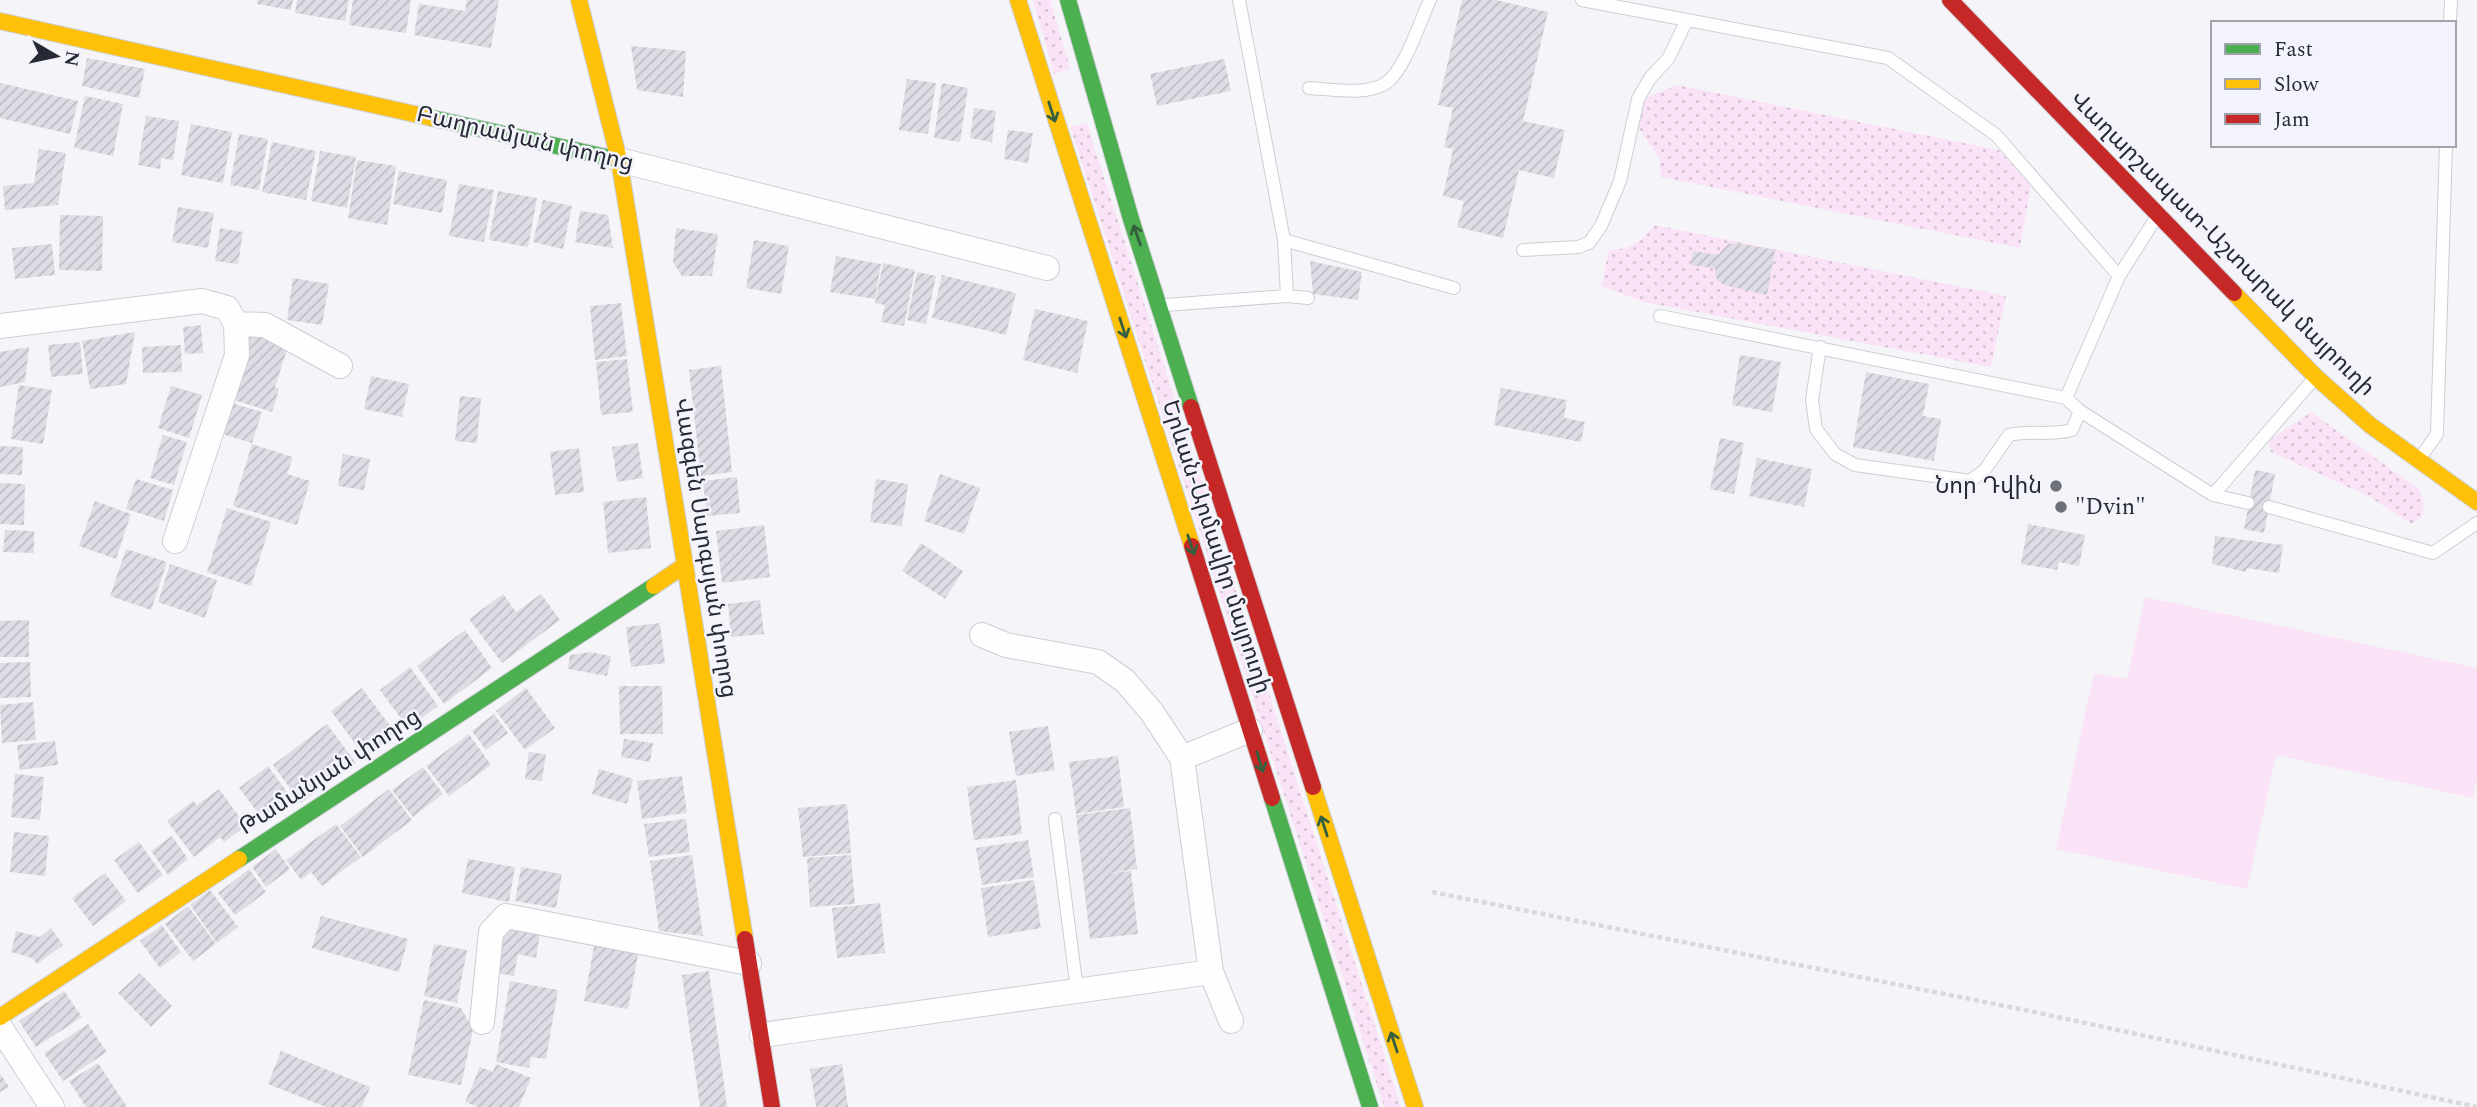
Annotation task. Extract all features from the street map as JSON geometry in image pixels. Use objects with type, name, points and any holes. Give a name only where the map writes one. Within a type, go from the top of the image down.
[{"type":"main road","name":"Վազգեն Սարգսյան փողոց","points":[[579,0],[619,160],[772,1107]]},
{"type":"main road","name":"Երևան-Արմավիր մայրուղի","points":[[1018,0],[1039,73],[1370,1107]]},
{"type":"main road","name":"Երևան-Արմավիր մայրուղի","points":[[1068,0],[1131,219],[1161,305],[1415,1107]]},
{"type":"main road","points":[[1039,73],[1067,91],[1083,86],[1088,71],[1079,0]]},
{"type":"main road","name":"Վաղարշապատ-Աշտարակ մայրուղի","points":[[1950,0],[2316,377],[2418,461],[2477,502]]},
{"type":"main road","name":"Բաղրամյան փողոց","points":[[0,21],[619,160]]},
{"type":"main road","name":"Թամանյան փողոց","points":[[0,1017],[685,565]]},
{"type":"street","name":"Բաղրամյան փողոց","points":[[619,160],[1047,268]]},
{"type":"street","points":[[0,326],[202,301],[228,308],[236,324],[237,355],[175,541]]},
{"type":"street","points":[[236,324],[265,325],[340,366]]},
{"type":"street","points":[[982,635],[1006,645],[1098,662],[1125,681],[1151,711],[1182,758],[1211,972],[1231,1021]]},
{"type":"street","points":[[1182,758],[1250,730]]},
{"type":"street","points":[[482,1022],[491,932],[506,916],[749,963]]},
{"type":"street","points":[[762,1035],[1211,972]]},
{"type":"street","points":[[0,1027],[52,1107]]},
{"type":"lane","points":[[1239,0],[1284,240],[1287,296]]},
{"type":"lane","points":[[1309,88],[1362,90],[1385,84],[1398,69],[1430,0]]},
{"type":"lane","points":[[1582,0],[1888,58],[1996,135],[2119,276]]},
{"type":"lane","points":[[2450,21],[2451,0]]},
{"type":"lane","points":[[1523,250],[1578,247],[1589,243],[1601,226],[1620,181],[1638,99],[1650,78],[1668,59],[1688,20]]},
{"type":"lane","points":[[2418,461],[2437,434],[2446,147]]},
{"type":"lane","points":[[2066,398],[2119,276],[2158,215]]},
{"type":"lane","points":[[1284,240],[1454,288]]},
{"type":"lane","points":[[1161,305],[1287,296],[1308,298]]},
{"type":"lane","points":[[1660,316],[2066,398],[2080,411],[2213,495],[2248,503]]},
{"type":"lane","points":[[1819,347],[1812,400],[1816,429],[1835,454],[1855,466],[1970,481],[1984,471],[2009,435],[2027,431],[2060,434],[2072,430],[2080,411]]},
{"type":"lane","points":[[2213,495],[2316,377]]},
{"type":"lane","points":[[2269,507],[2433,553],[2477,523]]},
{"type":"lane","points":[[1055,819],[1077,990]]},
{"type":"path","points":[[1432,892],[2020,1009],[2477,1107]]},
{"type":"shaded area","points":[[1033,0],[1050,0],[1070,68],[1054,74]]},
{"type":"shaded area","points":[[1677,85],[1999,150],[2031,186],[2020,248],[1661,177],[1659,158],[1636,124],[1641,100]]},
{"type":"shaded area","points":[[1087,124],[1401,1107],[1384,1107],[1070,126]]},
{"type":"shaded area","points":[[1655,225],[2006,296],[1991,367],[1644,302],[1601,286],[1609,250],[1635,244]]},
{"type":"shaded area","points":[[2311,412],[2419,489],[2424,503],[2422,517],[2411,524],[2370,497],[2271,452],[2268,441]]},
{"type":"shaded area","points":[[2145,597],[2477,668],[2477,777],[2473,798],[2276,755],[2247,889],[2056,849],[2094,673],[2127,679]]},
{"type":"building","points":[[257,0],[293,0],[291,10],[257,4]]},
{"type":"building","points":[[297,0],[349,0],[345,21],[295,13]]},
{"type":"building","points":[[353,0],[411,0],[406,33],[349,25]]},
{"type":"building","points":[[467,0],[499,0],[491,48],[414,35],[419,4],[465,11]]},
{"type":"building","points":[[1462,0],[1496,0],[1548,12],[1523,121],[1565,130],[1554,178],[1519,170],[1503,238],[1457,227],[1464,201],[1443,196],[1453,149],[1444,147],[1453,108],[1438,105]]},
{"type":"building","points":[[631,46],[686,51],[683,97],[637,90]]},
{"type":"building","points":[[87,58],[145,69],[139,98],[82,86]]},
{"type":"building","points":[[1224,59],[1231,91],[1157,106],[1150,74]]},
{"type":"building","points":[[907,79],[936,83],[928,134],[899,130]]},
{"type":"building","points":[[0,83],[78,101],[70,134],[0,118]]},
{"type":"building","points":[[942,83],[968,88],[960,142],[934,138]]},
{"type":"building","points":[[85,96],[123,104],[113,156],[74,148]]},
{"type":"building","points":[[974,108],[996,111],[992,142],[970,138]]},
{"type":"building","points":[[146,116],[179,121],[173,160],[161,158],[160,169],[138,165]]},
{"type":"building","points":[[191,124],[232,132],[223,183],[181,175]]},
{"type":"building","points":[[1008,130],[1033,133],[1028,163],[1004,159]]},
{"type":"building","points":[[239,134],[268,139],[259,190],[230,185]]},
{"type":"building","points":[[272,142],[316,151],[306,200],[262,192]]},
{"type":"building","points":[[39,149],[66,153],[58,205],[5,210],[3,186],[34,183]]},
{"type":"building","points":[[320,151],[356,157],[347,208],[311,201]]},
{"type":"building","points":[[357,160],[396,166],[387,225],[348,218]]},
{"type":"building","points":[[399,171],[447,180],[442,213],[393,204]]},
{"type":"building","points":[[459,184],[494,190],[484,242],[449,236]]},
{"type":"building","points":[[498,191],[537,198],[528,247],[489,240]]},
{"type":"building","points":[[543,200],[572,206],[563,249],[533,242]]},
{"type":"building","points":[[178,207],[214,213],[208,248],[172,242]]},
{"type":"building","points":[[580,211],[608,215],[613,248],[575,242]]},
{"type":"building","points":[[60,215],[103,216],[102,271],[59,270]]},
{"type":"building","points":[[220,228],[243,232],[238,264],[215,261]]},
{"type":"building","points":[[676,228],[718,234],[712,276],[682,276],[673,262]]},
{"type":"building","points":[[754,240],[789,246],[781,294],[746,288]]},
{"type":"building","points":[[1737,243],[1775,250],[1767,295],[1724,285],[1717,280],[1715,268],[1691,265],[1693,251],[1718,255],[1728,244]]},
{"type":"building","points":[[52,244],[55,275],[15,279],[12,248]]},
{"type":"building","points":[[836,256],[881,264],[875,299],[830,292]]},
{"type":"building","points":[[1310,261],[1362,272],[1358,300],[1313,294]]},
{"type":"building","points":[[883,263],[915,270],[904,326],[881,322],[885,305],[875,303]]},
{"type":"building","points":[[917,272],[936,276],[926,324],[907,320]]},
{"type":"building","points":[[942,275],[1016,293],[1006,335],[932,318]]},
{"type":"building","points":[[293,278],[329,284],[322,325],[287,320]]},
{"type":"building","points":[[621,303],[627,356],[595,360],[590,306]]},
{"type":"building","points":[[1035,309],[1088,321],[1077,373],[1023,360]]},
{"type":"building","points":[[201,325],[203,353],[185,354],[183,327]]},
{"type":"building","points":[[252,328],[290,340],[275,387],[279,389],[272,412],[231,399]]},
{"type":"building","points":[[135,332],[126,384],[90,389],[82,341]]},
{"type":"building","points":[[80,342],[83,374],[51,377],[48,345]]},
{"type":"building","points":[[181,345],[182,372],[143,373],[142,347]]},
{"type":"building","points":[[29,347],[25,382],[0,387],[0,352]]},
{"type":"building","points":[[1740,355],[1781,362],[1772,412],[1732,405]]},
{"type":"building","points":[[627,359],[633,412],[601,415],[596,362]]},
{"type":"building","points":[[721,366],[732,472],[701,476],[689,370]]},
{"type":"building","points":[[1866,372],[1929,384],[1923,416],[1941,419],[1934,461],[1853,447]]},
{"type":"building","points":[[371,376],[409,384],[402,417],[364,409]]},
{"type":"building","points":[[19,385],[52,390],[43,444],[11,439]]},
{"type":"building","points":[[171,386],[202,395],[189,438],[158,428]]},
{"type":"building","points":[[1501,388],[1567,400],[1564,418],[1585,422],[1581,442],[1494,425]]},
{"type":"building","points":[[460,396],[481,398],[477,443],[455,441]]},
{"type":"building","points":[[228,402],[262,412],[252,443],[219,433]]},
{"type":"building","points":[[163,435],[187,442],[174,485],[150,478]]},
{"type":"building","points":[[1720,438],[1744,443],[1734,494],[1710,489]]},
{"type":"building","points":[[638,443],[643,478],[617,482],[612,447]]},
{"type":"building","points":[[252,444],[293,457],[287,474],[310,481],[297,525],[233,506]]},
{"type":"building","points":[[0,446],[23,447],[22,475],[0,474]]},
{"type":"building","points":[[579,448],[584,492],[555,495],[550,452]]},
{"type":"building","points":[[343,454],[370,459],[364,490],[338,486]]},
{"type":"building","points":[[1757,458],[1812,469],[1804,507],[1749,496]]},
{"type":"building","points":[[2255,470],[2275,474],[2264,533],[2244,529]]},
{"type":"building","points":[[940,474],[980,488],[964,534],[924,521]]},
{"type":"building","points":[[737,477],[740,513],[707,516],[703,481]]},
{"type":"building","points":[[136,479],[173,490],[164,521],[126,509]]},
{"type":"building","points":[[876,479],[908,484],[902,526],[870,522]]},
{"type":"building","points":[[0,483],[25,484],[24,525],[0,524]]},
{"type":"building","points":[[646,497],[651,548],[608,553],[603,502]]},
{"type":"building","points":[[95,501],[131,514],[116,559],[79,546]]},
{"type":"building","points":[[227,508],[271,522],[251,586],[207,572]]},
{"type":"building","points":[[2028,524],[2085,535],[2079,566],[2059,562],[2057,570],[2021,564]]},
{"type":"building","points":[[764,525],[770,577],[722,583],[716,531]]},
{"type":"building","points":[[5,530],[34,531],[34,553],[3,552]]},
{"type":"building","points":[[2215,536],[2283,545],[2279,573],[2247,568],[2246,572],[2212,564]]},
{"type":"building","points":[[921,543],[963,571],[945,599],[902,571]]},
{"type":"building","points":[[126,549],[167,562],[151,610],[110,596]]},
{"type":"building","points":[[170,564],[217,580],[205,618],[158,602]]},
{"type":"building","points":[[503,594],[516,612],[541,594],[560,620],[502,663],[469,619]]},
{"type":"building","points":[[760,600],[764,634],[731,637],[728,604]]},
{"type":"building","points":[[29,620],[29,657],[0,657],[0,621]]},
{"type":"building","points":[[660,623],[665,663],[631,667],[626,627]]},
{"type":"building","points":[[465,630],[492,668],[444,704],[417,666]]},
{"type":"building","points":[[590,652],[611,656],[607,676],[568,669],[570,655]]},
{"type":"building","points":[[30,662],[31,697],[0,698],[0,663]]},
{"type":"building","points":[[410,667],[438,706],[408,728],[380,690]]},
{"type":"building","points":[[619,686],[662,686],[663,734],[620,734]]},
{"type":"building","points":[[362,688],[396,734],[365,757],[331,711]]},
{"type":"building","points":[[526,688],[555,728],[525,750],[496,711]]},
{"type":"building","points":[[33,702],[36,740],[2,743],[0,705]]},
{"type":"building","points":[[494,714],[508,733],[486,750],[472,731]]},
{"type":"building","points":[[327,724],[356,763],[301,803],[273,765]]},
{"type":"building","points":[[1048,726],[1055,770],[1016,776],[1009,732]]},
{"type":"building","points":[[469,734],[491,765],[449,796],[426,766]]},
{"type":"building","points":[[624,739],[653,743],[650,762],[621,757]]},
{"type":"building","points":[[55,741],[58,765],[20,770],[17,745]]},
{"type":"building","points":[[529,752],[546,754],[542,781],[525,779]]},
{"type":"building","points":[[1118,756],[1124,807],[1076,814],[1069,762]]},
{"type":"building","points":[[268,766],[290,796],[261,817],[239,788]]},
{"type":"building","points":[[423,767],[443,794],[413,817],[392,790]]},
{"type":"building","points":[[599,769],[633,779],[627,804],[592,794]]},
{"type":"building","points":[[15,774],[44,777],[40,820],[11,817]]},
{"type":"building","points":[[682,776],[687,813],[642,819],[637,781]]},
{"type":"building","points":[[1016,780],[1022,834],[974,840],[967,787]]},
{"type":"building","points":[[219,789],[246,826],[224,842],[220,837],[194,857],[167,821],[193,801],[197,805]]},
{"type":"building","points":[[389,789],[412,820],[363,857],[340,826]]},
{"type":"building","points":[[847,804],[851,853],[803,857],[798,808]]},
{"type":"building","points":[[1130,808],[1137,869],[1101,874],[1131,871],[1138,934],[1090,939],[1076,815]]},
{"type":"building","points":[[686,819],[690,852],[649,857],[644,824]]},
{"type":"building","points":[[336,824],[361,857],[322,886],[311,872],[301,880],[286,860]]},
{"type":"building","points":[[14,832],[49,836],[45,876],[10,872]]},
{"type":"building","points":[[172,836],[188,859],[168,875],[151,851]]},
{"type":"building","points":[[1028,840],[1034,877],[982,885],[976,848]]},
{"type":"building","points":[[139,842],[163,875],[138,893],[114,860]]},
{"type":"building","points":[[276,849],[290,869],[266,887],[252,867]]},
{"type":"building","points":[[692,855],[703,936],[659,931],[650,861]]},
{"type":"building","points":[[851,855],[855,904],[810,907],[807,858]]},
{"type":"building","points":[[468,859],[515,867],[509,902],[462,893]]},
{"type":"building","points":[[521,867],[562,874],[556,908],[515,901]]},
{"type":"building","points":[[249,869],[266,892],[235,915],[218,893]]},
{"type":"building","points":[[105,873],[126,901],[93,926],[72,898]]},
{"type":"building","points":[[1034,880],[1041,928],[988,937],[981,888]]},
{"type":"building","points":[[210,890],[238,927],[217,943],[190,905]]},
{"type":"building","points":[[880,903],[885,953],[837,958],[832,908]]},
{"type":"building","points":[[188,906],[216,944],[193,961],[165,924]]},
{"type":"building","points":[[321,916],[408,939],[399,972],[312,948]]},
{"type":"building","points":[[505,921],[541,928],[536,958],[518,954],[514,976],[496,973]]},
{"type":"building","points":[[162,925],[181,952],[160,968],[140,941]]},
{"type":"building","points":[[51,928],[63,945],[37,964],[32,958],[11,952],[16,931],[40,937]]},
{"type":"building","points":[[595,941],[639,949],[628,1009],[584,1001]]},
{"type":"building","points":[[434,944],[467,950],[457,1003],[424,996]]},
{"type":"building","points":[[709,971],[727,1107],[700,1107],[682,975]]},
{"type":"building","points":[[140,973],[172,1006],[151,1027],[118,993]]},
{"type":"building","points":[[510,981],[558,990],[546,1059],[531,1057],[529,1068],[496,1062]]},
{"type":"building","points":[[64,991],[82,1017],[36,1047],[19,1021]]},
{"type":"building","points":[[424,1000],[461,1008],[473,1030],[461,1085],[408,1075]]},
{"type":"building","points":[[88,1024],[107,1052],[63,1081],[44,1053]]},
{"type":"building","points":[[281,1051],[370,1087],[362,1107],[326,1107],[268,1084]]},
{"type":"building","points":[[98,1063],[127,1107],[86,1107],[69,1081]]},
{"type":"building","points":[[496,1064],[531,1078],[519,1107],[478,1107],[465,1102],[480,1067],[493,1072]]},
{"type":"building","points":[[842,1064],[848,1107],[816,1107],[810,1069]]},
{"type":"building","points":[[0,1073],[9,1087],[0,1092]]},
{"type":"traffic: fast","points":[[1068,0],[1131,219],[1191,407]]},
{"type":"traffic: fast","points":[[432,118],[619,160]]},
{"type":"traffic: fast","points":[[239,859],[654,586]]},
{"type":"traffic: fast","points":[[1272,798],[1370,1107]]},
{"type":"traffic: slow","points":[[579,0],[619,160],[685,565],[654,586]]},
{"type":"traffic: slow","points":[[1018,0],[1192,546]]},
{"type":"traffic: slow","points":[[0,21],[432,118]]},
{"type":"traffic: slow","points":[[2234,293],[2316,377],[2370,425],[2477,502]]},
{"type":"traffic: slow","points":[[685,565],[745,939]]},
{"type":"traffic: slow","points":[[1313,787],[1415,1107]]},
{"type":"traffic: slow","points":[[0,1017],[239,859]]},
{"type":"traffic: jam","points":[[1950,0],[2234,293]]},
{"type":"traffic: jam","points":[[1191,407],[1313,787]]},
{"type":"traffic: jam","points":[[1192,546],[1272,798]]},
{"type":"traffic: jam","points":[[745,939],[772,1107]]},
{"type":"place","name":"Նոր Դվին","points":[[2056,486]]},
{"type":"place","name":"\"Dvin\"","points":[[2061,507]]}]
